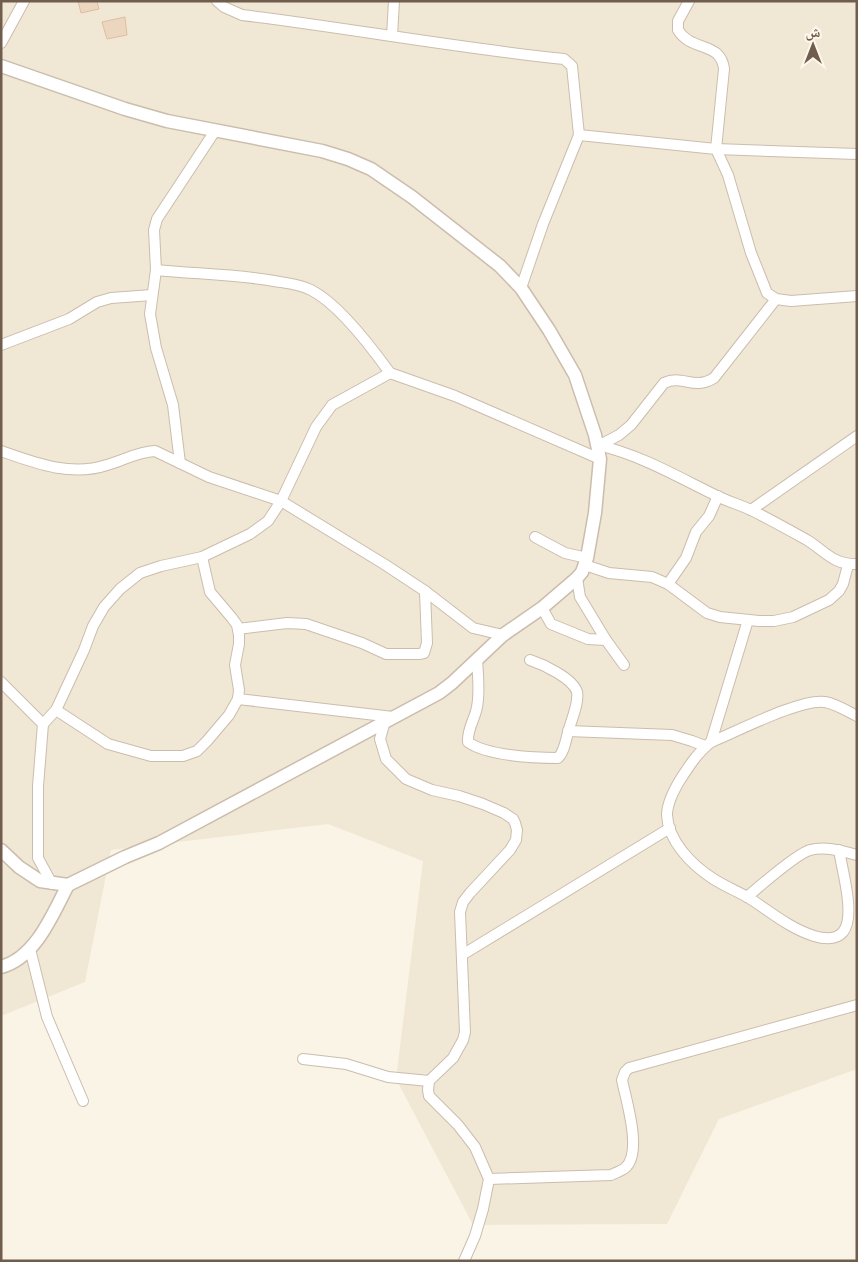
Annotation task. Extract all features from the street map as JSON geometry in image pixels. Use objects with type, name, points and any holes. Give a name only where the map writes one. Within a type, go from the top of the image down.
[{"type":"street","points":[[1,42],[24,1]]},
{"type":"street","points":[[217,1],[224,7],[242,15],[496,52],[564,59],[569,62],[572,66],[574,79],[579,135],[542,224],[521,288]]},
{"type":"street","points":[[392,36],[394,1]]},
{"type":"street","points":[[689,1],[677,26],[680,34],[695,45],[717,52],[723,62],[724,69],[716,148],[728,175],[751,253],[767,293],[776,299],[809,300],[857,296]]},
{"type":"street","points":[[1,66],[125,110],[167,121],[322,152],[348,159],[371,169],[458,232],[500,266],[521,288],[549,330],[575,375],[597,440],[600,459],[595,513],[586,561],[577,578],[542,608],[503,635],[438,693],[159,843],[125,857],[68,885],[40,881],[19,867],[1,850]]},
{"type":"street","points":[[180,462],[173,405],[156,348],[150,314],[156,270],[154,230],[157,219],[215,131]]},
{"type":"street","points":[[579,135],[716,148],[857,154]]},
{"type":"street","points":[[156,270],[257,278],[293,284],[311,290],[329,301],[369,344],[390,373],[455,396],[600,459]]},
{"type":"street","points":[[1,345],[69,319],[97,302],[111,298],[152,295]]},
{"type":"street","points":[[597,440],[619,435],[631,425],[664,383],[669,380],[701,384],[714,378],[776,299]]},
{"type":"street","points":[[52,884],[38,858],[38,786],[43,724],[56,710],[93,626],[104,607],[120,589],[140,573],[161,566],[202,557],[250,534],[268,521],[281,501],[316,427],[332,406],[390,373]]},
{"type":"street","points":[[751,510],[857,436]]},
{"type":"street","points":[[535,537],[609,573],[652,577],[668,584],[707,613],[720,617],[774,621],[793,617],[829,600],[839,591],[852,564],[828,557],[809,541],[751,510],[718,496],[653,463],[597,440]]},
{"type":"street","points":[[1,451],[37,464],[62,469],[88,469],[106,466],[146,452],[155,451],[210,477],[281,501],[425,591],[473,628],[503,635]]},
{"type":"street","points":[[668,584],[686,558],[696,532],[708,516],[718,496]]},
{"type":"street","points":[[56,710],[108,744],[151,756],[183,756],[197,750],[207,741],[229,715],[238,699],[239,690],[235,665],[239,644],[238,629],[210,592],[202,557]]},
{"type":"street","points":[[577,578],[580,597],[606,640],[624,665]]},
{"type":"street","points":[[238,629],[287,623],[306,624],[341,635],[386,654],[424,653],[427,643],[425,591]]},
{"type":"street","points":[[542,608],[551,624],[588,639],[606,640]]},
{"type":"street","points":[[708,744],[748,620]]},
{"type":"street","points":[[477,659],[479,688],[477,707],[468,742],[502,754],[530,758],[558,758],[564,749],[577,693],[574,686],[560,675],[530,660]]},
{"type":"street","points":[[1,682],[43,724]]},
{"type":"street","points":[[238,699],[390,719]]},
{"type":"street","points":[[839,850],[848,907],[846,926],[842,933],[834,938],[815,936],[788,926],[747,897],[699,869],[680,848],[670,828],[667,814],[670,799],[691,762],[708,744],[801,704],[824,702],[842,708],[857,716]]},
{"type":"street","points":[[390,719],[380,738],[386,758],[406,779],[432,790],[459,796],[504,813],[513,819],[517,830],[516,840],[510,850],[463,902],[460,912],[465,995],[465,1032],[463,1040],[452,1058],[429,1081],[429,1096],[458,1125],[475,1147],[489,1179],[476,1236],[464,1261]]},
{"type":"street","points":[[568,731],[672,735],[708,744]]},
{"type":"street","points":[[462,955],[670,828]]},
{"type":"street","points":[[747,897],[808,850],[821,848],[857,855]]},
{"type":"street","points":[[1,967],[30,949],[45,930],[68,885]]},
{"type":"street","points":[[30,949],[47,1017],[82,1101]]},
{"type":"street","points":[[489,1179],[611,1175],[626,1167],[632,1153],[634,1140],[622,1080],[629,1068],[857,1005]]},
{"type":"street","points":[[303,1058],[346,1064],[388,1077],[429,1081]]},
{"type":"shaded area","points":[[1,1],[857,1],[857,1069],[719,1119],[667,1224],[473,1225],[396,1079],[423,861],[328,824],[111,850],[85,982],[1,1016]]},
{"type":"building","points":[[78,1],[97,1],[99,9],[81,13]]},
{"type":"building","points":[[125,17],[127,35],[107,39],[102,22]]}]
